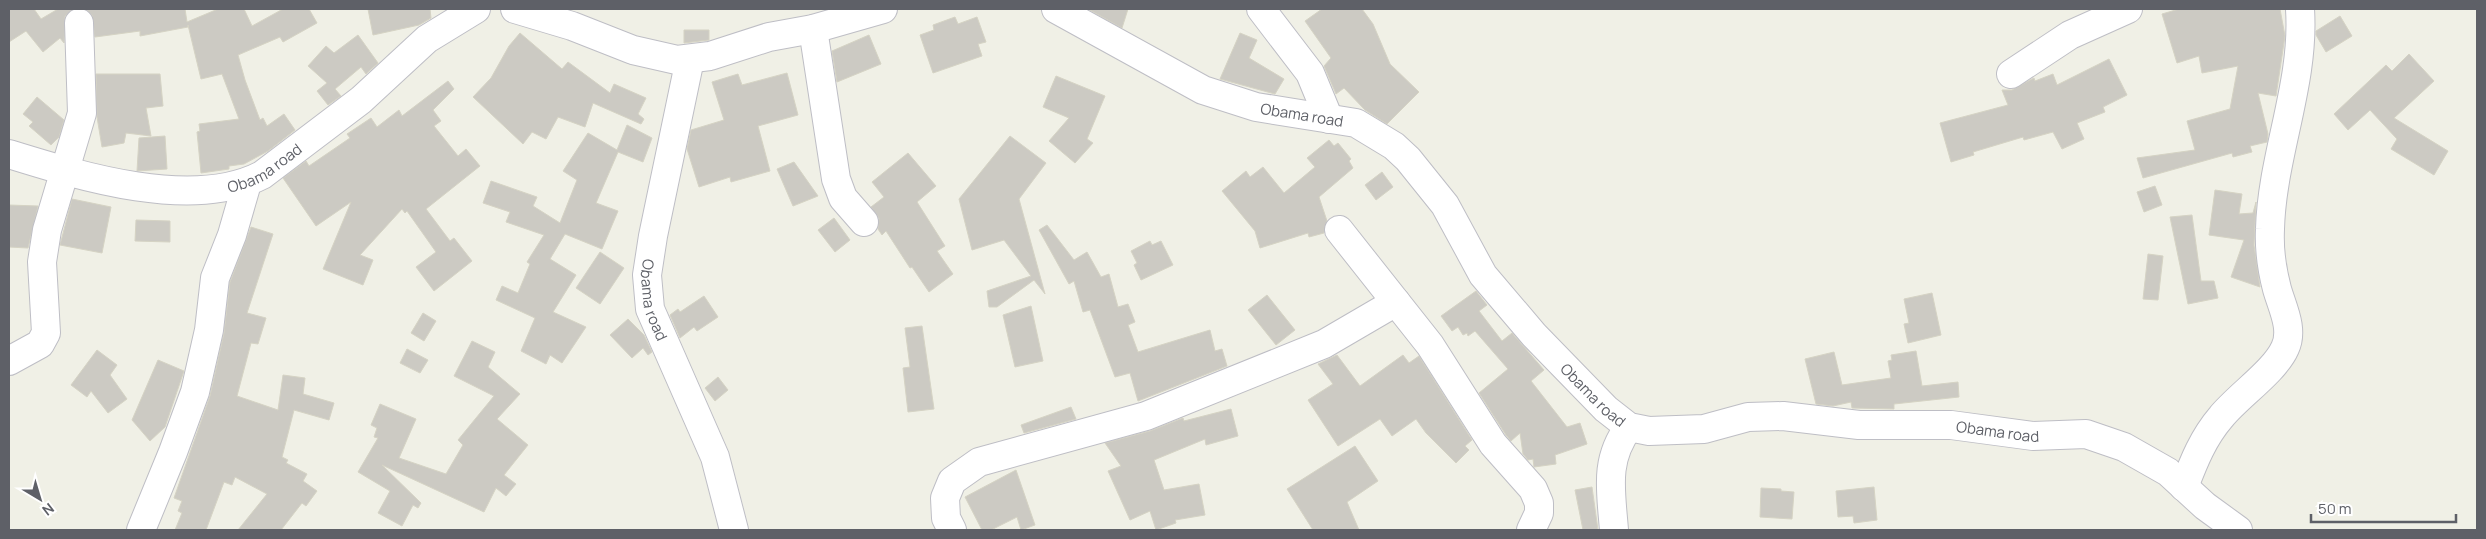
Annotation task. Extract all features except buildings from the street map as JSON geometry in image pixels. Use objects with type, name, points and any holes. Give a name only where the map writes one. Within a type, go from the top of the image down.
[{"type":"street","name":"Obama road","points":[[9,154],[106,182],[153,188],[214,189],[247,183],[262,175],[361,100],[426,39],[474,9]]},
{"type":"street","points":[[515,9],[633,50],[677,60],[710,56],[769,37],[813,29],[883,9]]},
{"type":"street","name":"Obama road","points":[[1056,9],[1203,90],[1256,108],[1356,123],[1394,146],[1408,159],[1445,205],[1483,274],[1534,335],[1606,409],[1629,427],[1649,431],[1704,430],[1748,417],[1783,416],[1859,425],[1951,425],[2033,436],[2086,434],[2124,447],[2168,472],[2205,506],[2238,530]]},
{"type":"street","points":[[1261,9],[1310,73],[1330,118]]},
{"type":"street","points":[[2011,74],[2070,35],[2128,9]]},
{"type":"street","points":[[2184,486],[2199,448],[2220,417],[2274,363],[2286,348],[2287,319],[2277,289],[2271,260],[2270,229],[2275,177],[2298,64],[2301,32],[2300,9]]},
{"type":"street","points":[[9,361],[40,344],[46,333],[42,262],[47,230],[82,114],[78,23]]},
{"type":"street","points":[[813,29],[836,179],[843,198],[864,222]]},
{"type":"street","name":"Obama road","points":[[690,59],[653,236],[647,276],[650,309],[715,457],[734,530]]},
{"type":"street","points":[[141,530],[194,392],[209,330],[215,278],[232,235],[247,183]]},
{"type":"street","points":[[1339,230],[1430,345],[1493,444],[1533,489],[1539,504],[1532,530]]},
{"type":"street","points":[[952,530],[946,518],[945,498],[952,481],[979,462],[1146,416],[1324,344],[1396,302]]},
{"type":"street","points":[[1614,530],[1611,487],[1613,456],[1619,440],[1629,427]]}]
